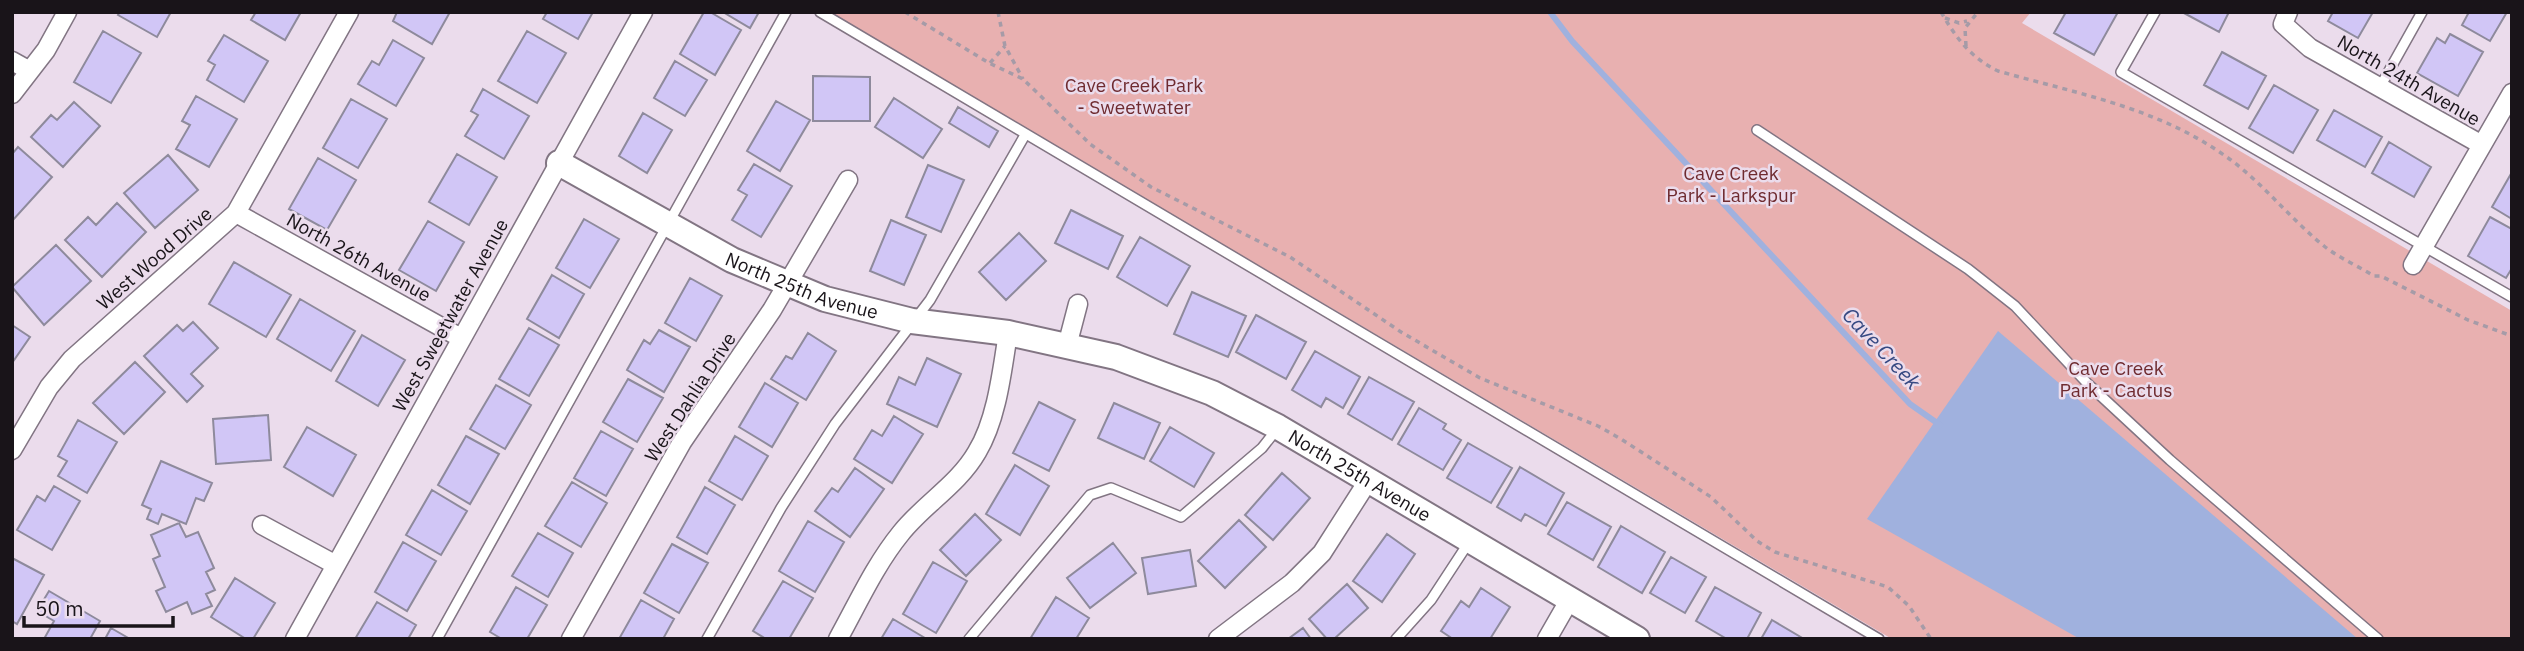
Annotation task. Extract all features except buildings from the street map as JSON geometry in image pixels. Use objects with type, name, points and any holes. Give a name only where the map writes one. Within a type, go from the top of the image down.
[{"type":"street","points":[[12,94],[30,71],[66,12]]},
{"type":"street","name":"West Wood Drive","points":[[12,450],[49,387],[72,359],[236,213],[349,12]]},
{"type":"street","name":"West Sweetwater Avenue","points":[[295,639],[643,12]]},
{"type":"street","name":"North 24th Avenue","points":[[2285,18],[2310,48],[2482,145]]},
{"type":"street","points":[[12,61],[30,71]]},
{"type":"street","points":[[2413,265],[2512,93]]},
{"type":"street","name":"North 25th Avenue","points":[[559,163],[732,260],[825,299],[912,321],[1008,333],[1116,357],[1176,378],[1278,427],[1637,639]]},
{"type":"street","name":"West Dahlia Drive","points":[[571,639],[682,442],[787,284],[848,180]]},
{"type":"street","name":"North 26th Avenue","points":[[236,213],[461,338]]},
{"type":"street","points":[[1067,346],[1078,304]]},
{"type":"street","points":[[838,639],[880,564],[902,532],[954,483],[978,451],[991,415],[1008,333]]},
{"type":"street","points":[[1218,639],[1292,583],[1322,554],[1368,481]]},
{"type":"street","points":[[262,525],[336,565]]},
{"type":"street","points":[[1547,639],[1570,599]]},
{"type":"lane","points":[[437,639],[786,12]]},
{"type":"lane","points":[[820,12],[1879,639]]},
{"type":"lane","points":[[2155,12],[2121,72],[2512,297]]},
{"type":"lane","points":[[2380,87],[2422,12]]},
{"type":"lane","points":[[1757,130],[1968,269],[2015,306],[2088,384],[2152,443],[2378,639]]},
{"type":"lane","points":[[707,639],[781,508],[835,424],[943,280],[1025,135]]},
{"type":"lane","points":[[970,639],[1090,495],[1111,488],[1181,517],[1262,448],[1278,427]]},
{"type":"lane","points":[[1396,639],[1431,600],[1470,540]]},
{"type":"path","points":[[905,12],[989,63],[1023,79]]},
{"type":"path","points":[[998,12],[1005,46],[1023,79],[1090,144],[1151,187],[1290,257],[1401,332],[1480,379],[1598,426],[1621,439],[1711,497],[1757,541],[1775,552],[1842,570],[1888,587],[1909,606],[1931,639]]},
{"type":"path","points":[[1972,55],[1966,46],[1965,28],[1969,20],[1978,13]]},
{"type":"path","points":[[1942,14],[1950,22],[1969,20]]},
{"type":"path","points":[[1942,14],[1972,55],[1998,71],[2124,105],[2167,122],[2222,153],[2270,193],[2325,247],[2374,276],[2381,276],[2468,320],[2512,336]]},
{"type":"path","points":[[989,63],[1005,46]]},
{"type":"green space","points":[[820,12],[2031,12],[2022,23],[2512,311],[2512,639],[1892,639],[1294,286],[1291,292]]},
{"type":"water","points":[[1998,331],[2358,639],[2080,639],[1867,519]]},
{"type":"waterway","name":"Cave Creek","points":[[1550,12],[1572,41],[1910,404],[1940,425]]},
{"type":"park label","name":"Cave Creek Park - Sweetwater","points":[[1134,96]]},
{"type":"park label","name":"Cave Creek Park - Larkspur","points":[[1731,184]]},
{"type":"park label","name":"Cave Creek Park - Cactus","points":[[2116,379]]}]
